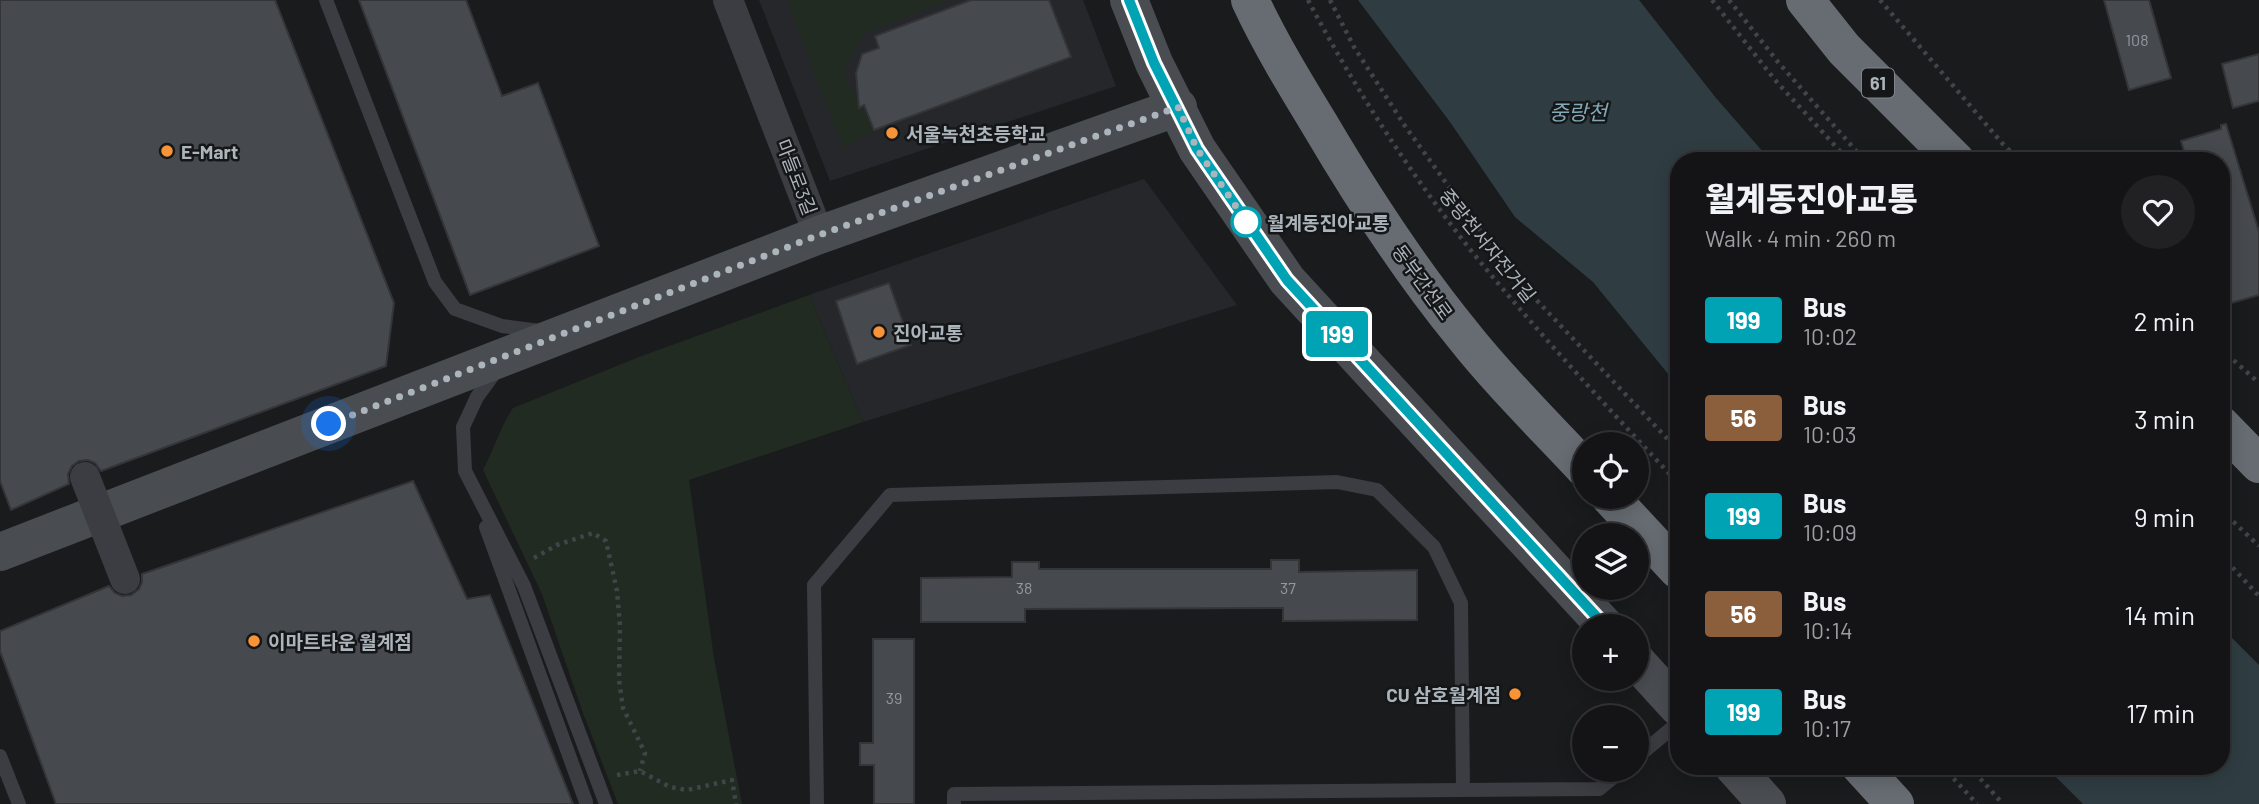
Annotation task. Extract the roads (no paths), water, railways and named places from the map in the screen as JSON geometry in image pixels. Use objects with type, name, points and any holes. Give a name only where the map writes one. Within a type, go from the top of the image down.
[{"type":"highway","name":"동부간선로","points":[[1250,0],[1283,64],[1349,174],[1423,284],[1504,384],[1572,455]]},
{"type":"highway","name":"61","points":[[1805,0],[1844,50],[1947,152]]},
{"type":"highway","points":[[2230,434],[2259,464]]},
{"type":"highway","points":[[1621,509],[1670,561]]},
{"type":"highway","points":[[1868,775],[1895,804]]},
{"type":"street","name":"마들로3길","points":[[728,0],[819,235],[1178,107]]},
{"type":"street","points":[[1129,0],[1154,63],[1197,149],[1287,280],[1594,614]]},
{"type":"street","points":[[0,552],[819,235]]},
{"type":"street","points":[[85,477],[125,579]]},
{"type":"street","points":[[1649,675],[1670,698]]},
{"type":"street","points":[[1740,775],[1767,804]]},
{"type":"lane","points":[[326,0],[435,282],[455,309],[502,326],[562,333]]},
{"type":"lane","points":[[509,354],[477,397],[463,427],[465,471],[586,802]]},
{"type":"lane","points":[[465,471],[524,586],[606,804]]},
{"type":"lane","points":[[817,804],[814,585],[890,495],[1338,482],[1377,490],[1434,547],[1461,603],[1463,790]]},
{"type":"lane","points":[[1649,747],[1670,730]]},
{"type":"lane","points":[[0,756],[19,804]]},
{"type":"lane","points":[[954,804],[954,794],[1599,789],[1607,782]]},
{"type":"water","name":"중랑천","points":[[1358,0],[1639,0],[1716,98],[1763,152],[1670,152],[1670,376],[1593,282],[1515,217],[1450,122]]},
{"type":"water","points":[[2230,636],[2259,665],[2259,804],[2083,804],[2054,775],[2230,775]]},
{"type":"place","name":"서울녹천초등학교","points":[[892,133]]},
{"type":"place","name":"E-Mart","points":[[167,151]]},
{"type":"place","name":"월계동진아교통","points":[[1246,222]]},
{"type":"place","name":"진아교통","points":[[879,332]]},
{"type":"place","name":"이마트타운 월계점","points":[[254,641]]},
{"type":"place","name":"CU 삼호월계점","points":[[1515,694]]}]
